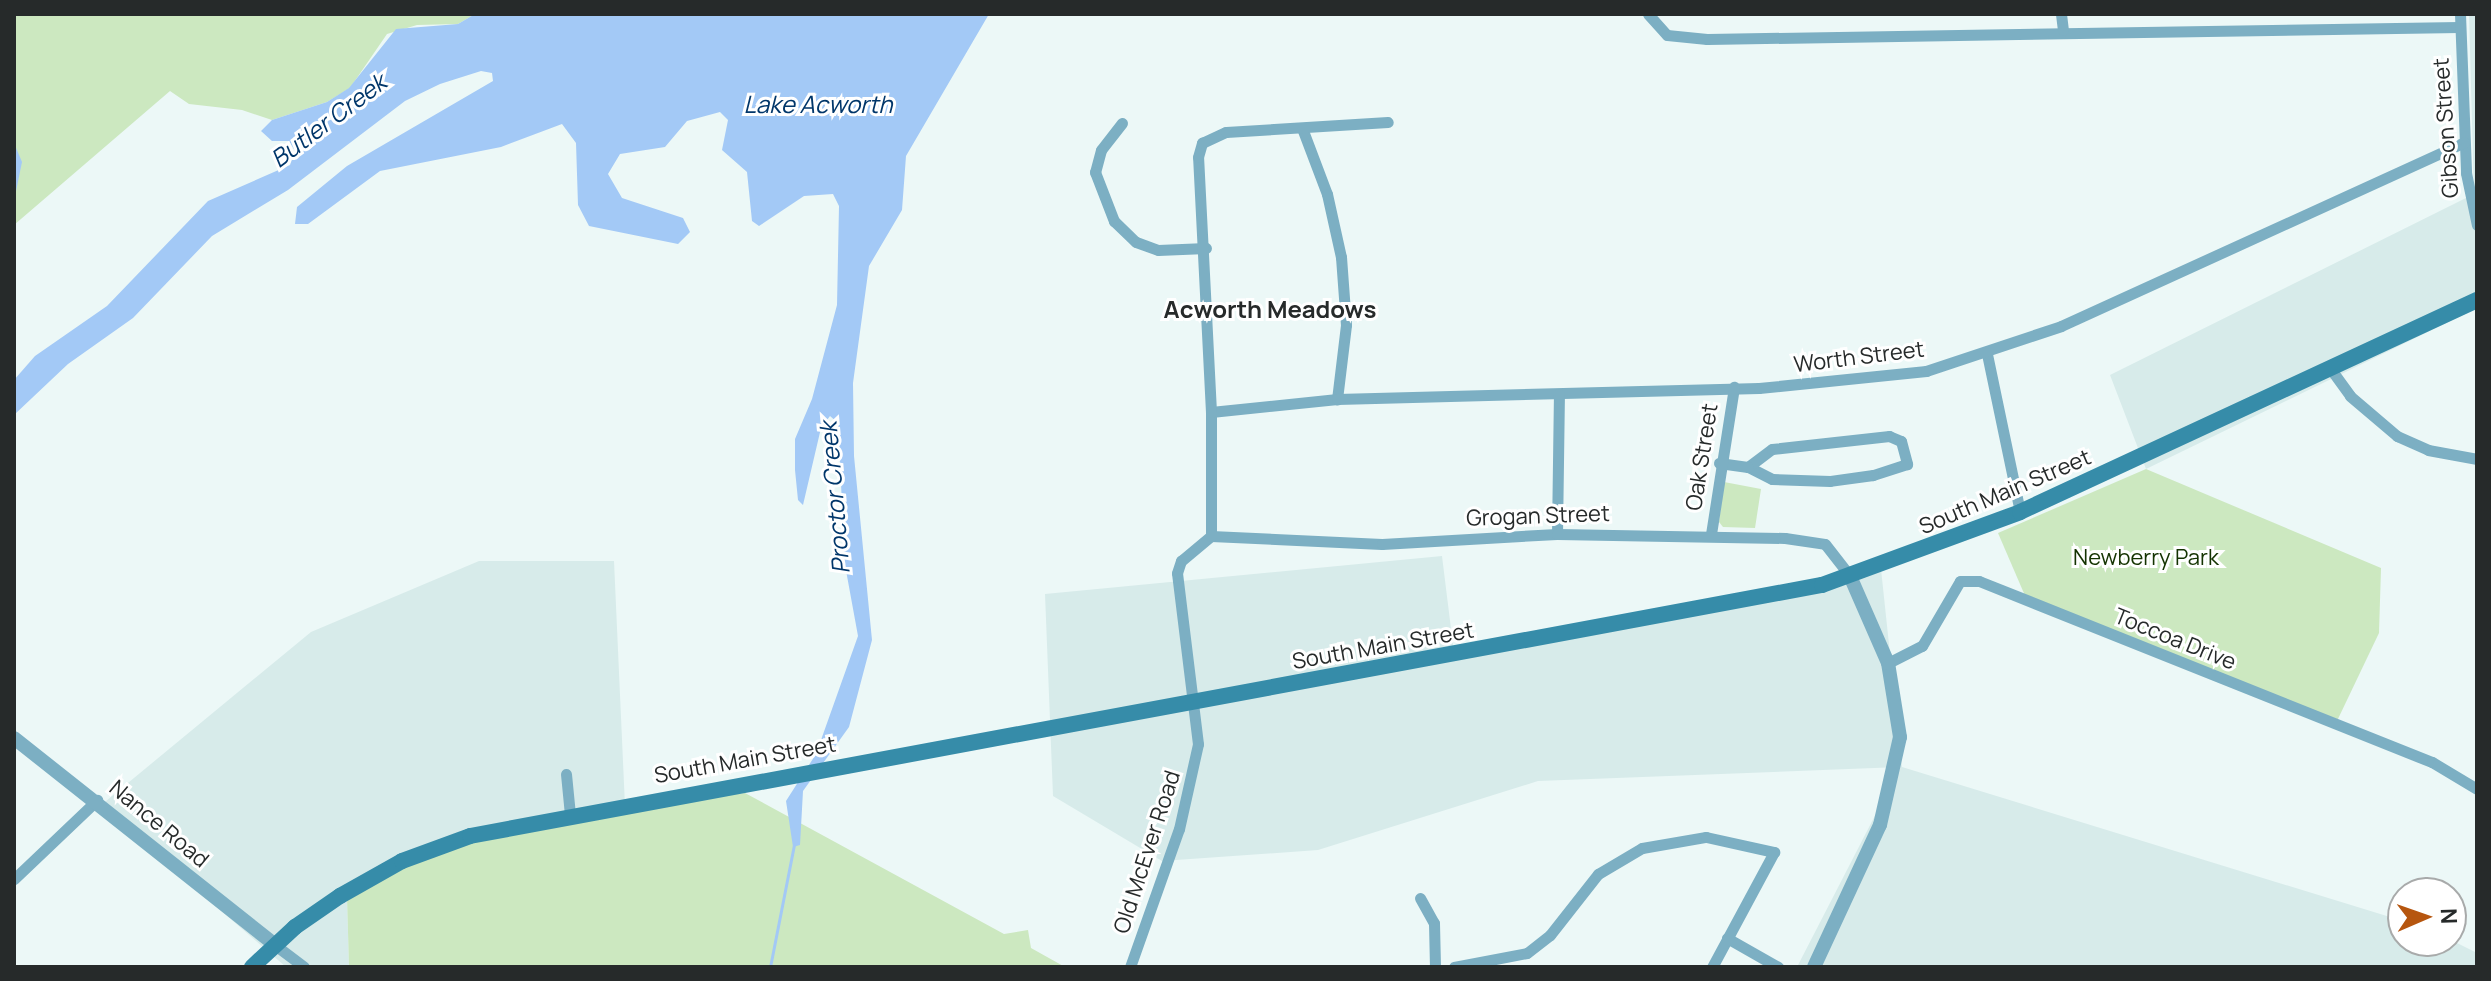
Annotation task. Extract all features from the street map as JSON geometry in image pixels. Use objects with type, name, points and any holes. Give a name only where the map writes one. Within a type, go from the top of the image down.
[{"type":"main road","name":"South Main Street","points":[[252,967],[326,904],[421,853],[470,836],[840,765],[1720,608],[1850,576],[2020,512],[2477,300]]},
{"type":"street","points":[[1648,14],[1667,35],[1707,39],[2063,30],[2459,27]]},
{"type":"street","points":[[2061,14],[2063,30]]},
{"type":"street","name":"Gibson Street","points":[[2460,14],[2464,142],[2477,225]]},
{"type":"street","points":[[1211,536],[1206,248],[1198,157],[1202,143],[1226,132],[1388,122]]},
{"type":"street","points":[[1122,123],[1101,150],[1095,172],[1114,221],[1136,242],[1158,250],[1206,248]]},
{"type":"street","points":[[1302,128],[1327,194],[1341,257],[1346,325],[1337,399]]},
{"type":"street","name":"Worth Street","points":[[1211,412],[1337,399],[1559,394],[1891,377],[1987,354],[2061,326],[2464,142]]},
{"type":"street","points":[[1987,354],[2020,512]]},
{"type":"street","points":[[2330,368],[2350,396],[2397,436],[2428,450],[2477,459]]},
{"type":"street","name":"Oak Street","points":[[1711,534],[1719,463],[1734,387]]},
{"type":"street","points":[[1557,534],[1559,394]]},
{"type":"street","points":[[1719,463],[1748,467],[1772,479],[1830,481],[1907,464],[1901,441],[1877,436],[1772,449],[1748,467]]},
{"type":"street","name":"Grogan Street","points":[[1211,536],[1382,544],[1557,534],[1711,534],[1818,541],[1838,553],[1850,576]]},
{"type":"street","name":"Old McEver Road","points":[[1130,967],[1193,777],[1196,702],[1178,599],[1177,573],[1183,559],[1205,546],[1211,536]]},
{"type":"street","points":[[1814,967],[1865,864],[1895,774],[1900,737],[1888,663],[1850,576]]},
{"type":"street","name":"Toccoa Drive","points":[[1888,663],[1922,646],[1960,581],[1979,581],[2432,762],[2477,789]]},
{"type":"street","name":"Nance Road","points":[[14,738],[97,800],[275,945]]},
{"type":"street","points":[[566,774],[570,815]]},
{"type":"street","points":[[14,879],[97,800]]},
{"type":"street","points":[[1454,967],[1527,953],[1550,935],[1578,894],[1605,868],[1642,848],[1685,838],[1717,838],[1774,852],[1712,967]]},
{"type":"street","points":[[1420,898],[1434,923],[1435,967]]},
{"type":"street","points":[[1727,938],[1778,967]]},
{"type":"street","points":[[275,945],[304,967]]},
{"type":"shaded area","points":[[2469,14],[2477,14],[2477,308],[2146,469],[2110,375],[2474,194]]},
{"type":"shaded area","points":[[1442,556],[1454,653],[1881,569],[1902,767],[2387,916],[2387,957],[2467,957],[2467,948],[2477,953],[2477,967],[1797,967],[1900,767],[1538,781],[1318,850],[1162,861],[1053,796],[1045,594]]},
{"type":"shaded area","points":[[479,561],[614,561],[625,806],[347,898],[349,967],[286,967],[100,806],[311,632]]},
{"type":"green space","points":[[14,14],[475,14],[458,24],[417,25],[387,34],[350,88],[327,102],[272,120],[242,110],[189,104],[170,91],[14,225]]},
{"type":"green space","name":"Newberry Park","points":[[2146,469],[2381,568],[2379,633],[2337,721],[2026,598],[1998,533]]},
{"type":"green space","points":[[1724,482],[1761,489],[1755,528],[1723,527],[1719,522]]},
{"type":"green space","points":[[745,793],[1004,934],[1028,930],[1031,948],[1065,967],[349,967],[347,898],[422,851],[597,809]]},
{"type":"water","name":"Lake Acworth","points":[[475,14],[989,14],[906,156],[902,210],[869,266],[853,383],[854,456],[872,640],[849,727],[803,791],[800,845],[793,847],[786,801],[816,754],[858,636],[845,565],[838,423],[830,416],[821,428],[803,505],[798,500],[795,470],[795,439],[812,399],[837,305],[839,206],[833,194],[804,196],[759,226],[752,221],[747,172],[722,150],[728,120],[720,112],[687,121],[665,147],[620,154],[608,174],[622,198],[683,218],[690,232],[678,244],[589,226],[578,205],[576,143],[562,124],[501,147],[380,171],[308,224],[295,224],[297,207],[347,166],[493,81],[492,73],[481,71],[440,84],[405,101],[288,190],[212,236],[133,318],[68,364],[14,415],[14,380],[35,356],[107,306],[208,201],[290,165],[295,151],[289,141],[272,141],[261,131],[272,120],[327,102],[349,88],[396,29],[458,24]]},
{"type":"water","points":[[14,143],[22,162],[14,201]]},
{"type":"waterway","name":"Proctor Creek","points":[[770,967],[794,845]]},
{"type":"district","name":"Acworth Meadows","points":[[1270,309]]},
{"type":"water label","name":"Butler Creek","points":[[328,120]]}]
